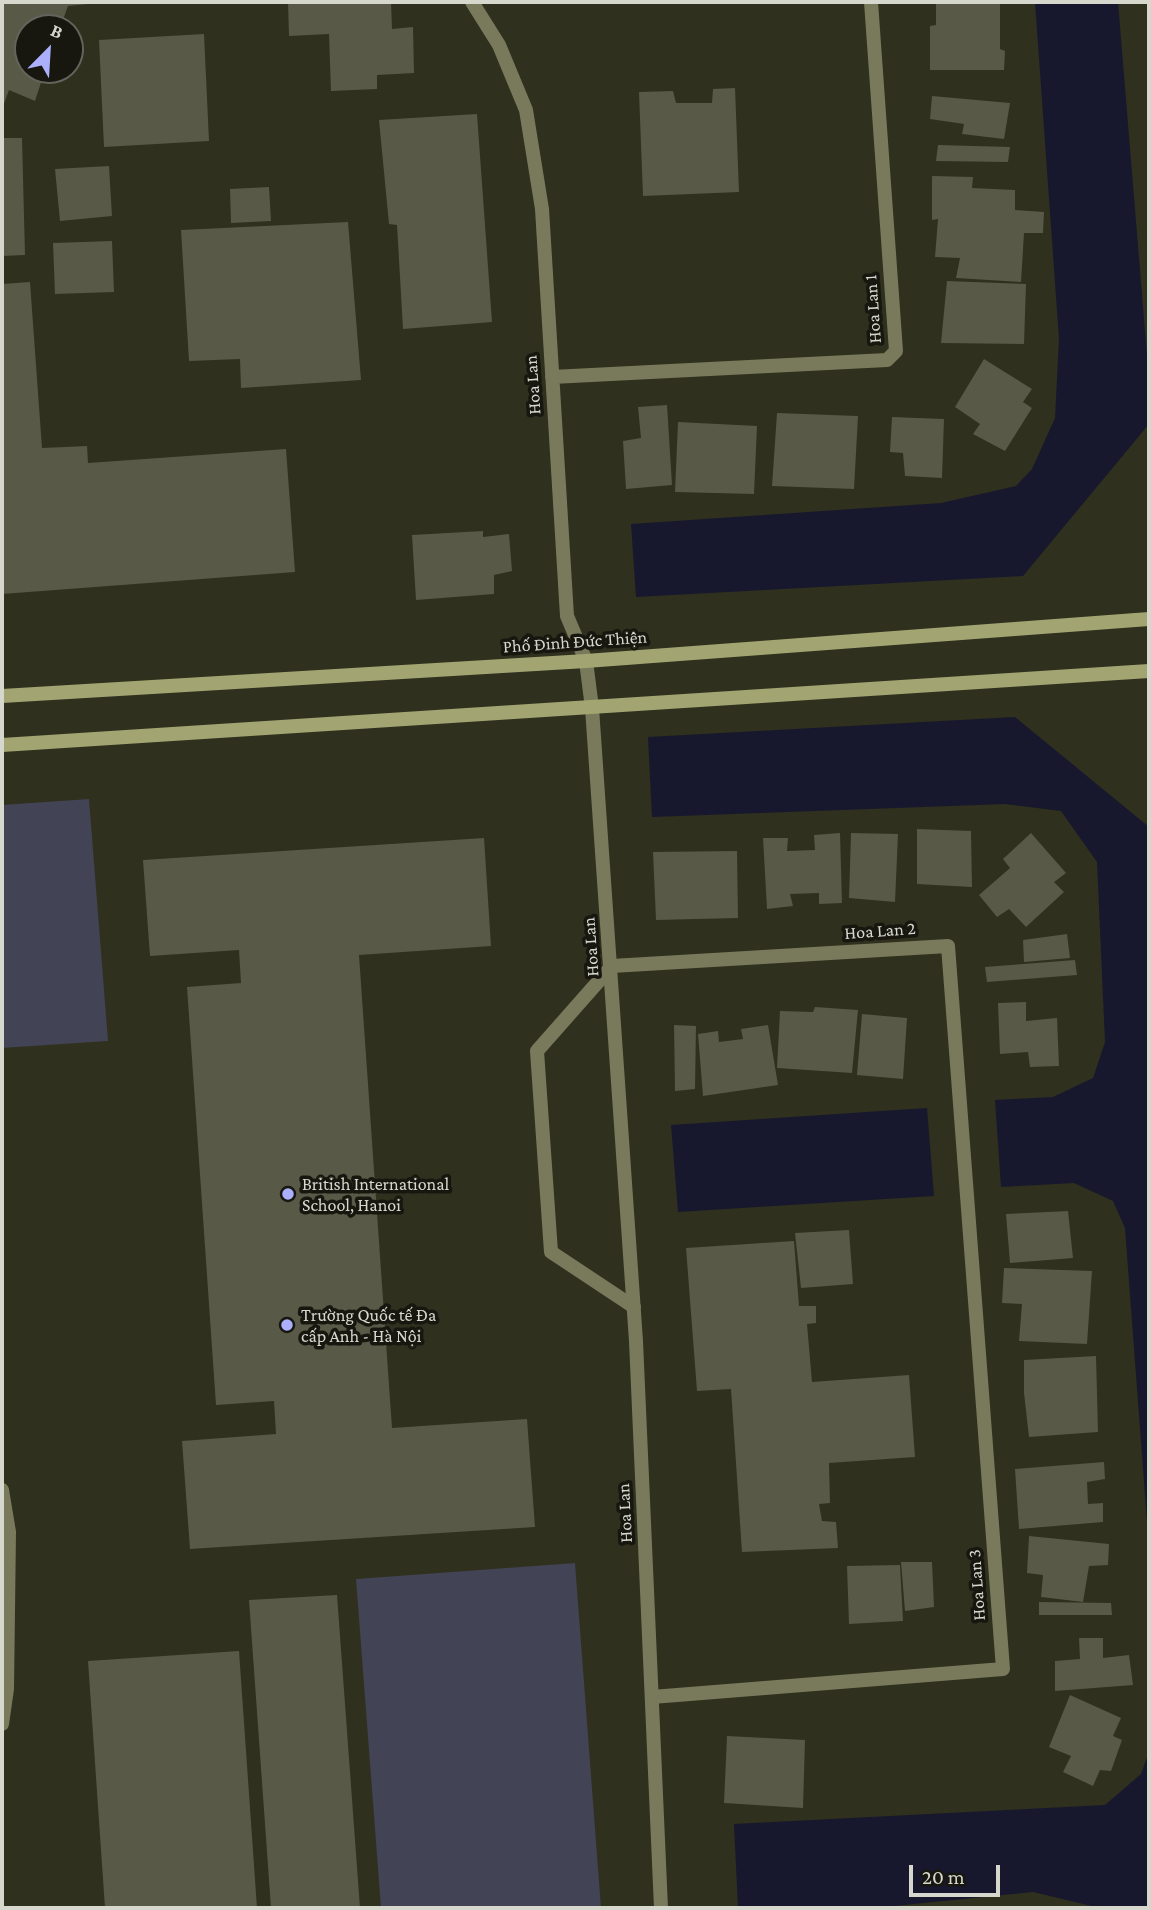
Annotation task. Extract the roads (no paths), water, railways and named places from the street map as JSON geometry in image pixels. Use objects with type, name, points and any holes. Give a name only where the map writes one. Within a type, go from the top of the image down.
[{"type":"street","name":"Hoa Lan","points":[[472,2],[499,46],[526,110],[542,209],[567,616],[586,661],[592,708],[634,1307],[661,1908]]},
{"type":"street","name":"Hoa Lan 1","points":[[552,377],[887,360],[896,351],[871,2]]},
{"type":"street","name":"Phố Đinh Đức Thiện","points":[[2,696],[586,661],[1149,619]]},
{"type":"street","points":[[2,746],[1149,671]]},
{"type":"street","name":"Hoa Lan 2","points":[[612,966],[948,946],[964,1147]]},
{"type":"street","points":[[612,966],[537,1051],[551,1252],[634,1307]]},
{"type":"street","name":"Hoa Lan 3","points":[[652,1697],[1003,1669],[964,1147]]},
{"type":"street","points":[[2,1490],[9,1532],[7,1689],[2,1724]]},
{"type":"place","name":"British International School, Hanoi","points":[[288,1194]]},
{"type":"place","name":"Trường Quốc tế Đa cấp Anh - Hà Nội","points":[[287,1325]]}]
